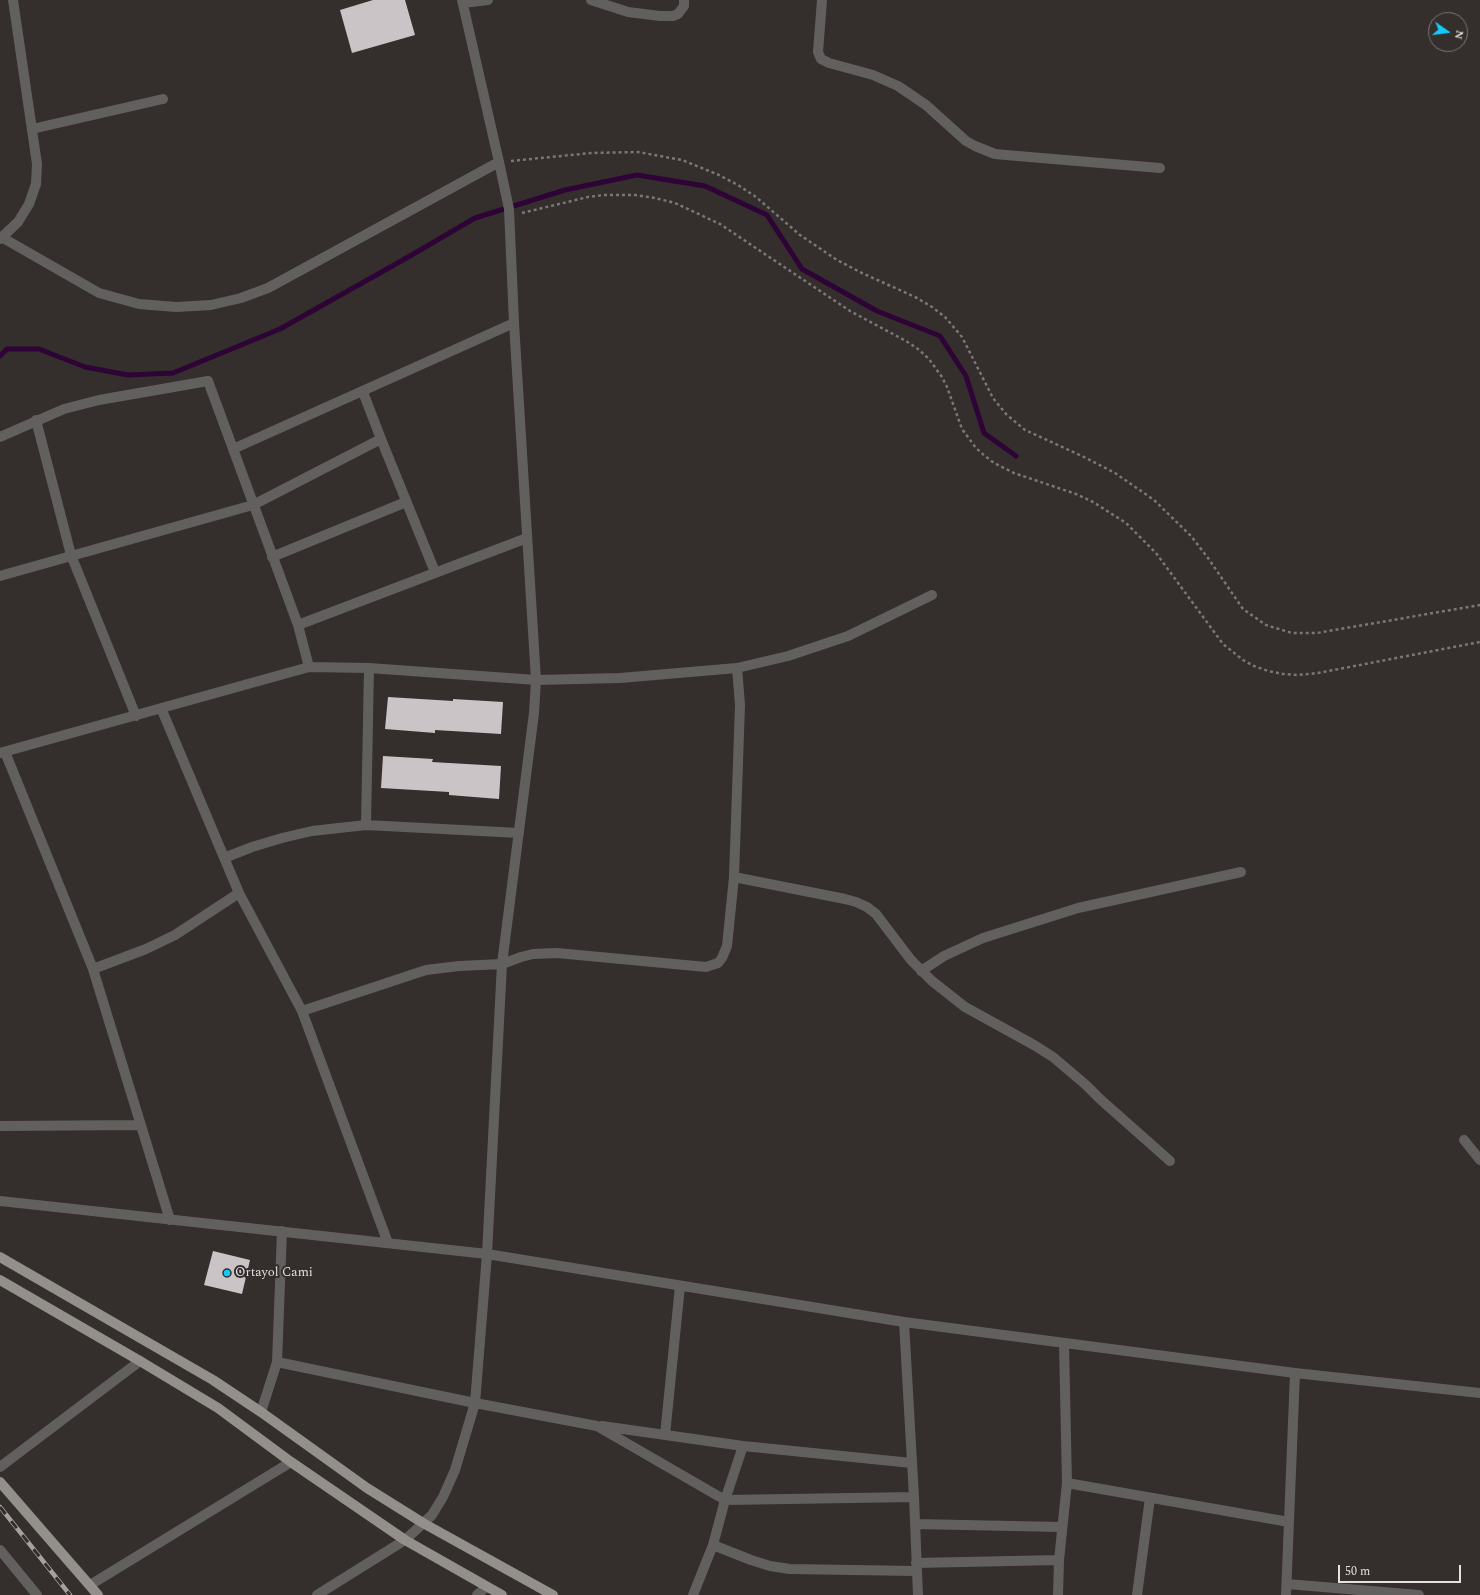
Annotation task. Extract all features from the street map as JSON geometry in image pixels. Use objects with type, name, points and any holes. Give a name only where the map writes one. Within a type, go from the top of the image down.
[{"type":"main road","points":[[0,1257],[185,1363],[260,1412],[367,1488],[424,1523],[553,1595]]},
{"type":"main road","points":[[0,1280],[218,1408],[291,1462],[405,1540],[502,1595]]},
{"type":"main road","points":[[0,1482],[98,1595]]},
{"type":"street","points":[[13,0],[37,164],[36,184],[29,204],[18,222],[2,239],[99,293],[139,304],[176,307],[211,305],[241,298],[268,288],[499,162]]},
{"type":"street","points":[[317,1595],[405,1540],[432,1515],[443,1497],[455,1470],[475,1403],[487,1254],[502,964],[534,713],[536,680],[514,323],[509,212],[505,187],[462,1],[488,0]]},
{"type":"street","points":[[591,0],[628,12],[660,16],[673,16],[678,14],[684,6],[684,0]]},
{"type":"street","points":[[822,0],[818,52],[822,59],[830,63],[873,75],[898,86],[926,106],[966,141],[975,146],[995,154],[1006,156],[1160,168]]},
{"type":"street","points":[[32,130],[163,99]]},
{"type":"street","points":[[233,450],[514,323]]},
{"type":"street","points":[[0,437],[64,409],[99,400],[208,381],[298,625],[309,667]]},
{"type":"street","points":[[363,392],[435,572]]},
{"type":"street","points":[[36,420],[71,556],[136,716]]},
{"type":"street","points":[[0,576],[253,505],[381,439]]},
{"type":"street","points":[[272,557],[406,502]]},
{"type":"street","points":[[298,625],[527,538]]},
{"type":"street","points":[[170,1220],[93,969],[2,753],[309,667],[369,668],[536,680],[620,678],[737,668],[788,656],[848,636],[932,595]]},
{"type":"street","points":[[366,825],[369,668]]},
{"type":"street","points":[[302,1011],[426,970],[459,966],[502,964],[521,956],[545,953],[699,967],[712,966],[718,963],[725,952],[734,877],[740,705],[737,668]]},
{"type":"street","points":[[161,708],[239,893],[302,1011],[388,1243]]},
{"type":"street","points":[[224,858],[252,847],[282,838],[330,828],[366,825],[519,833]]},
{"type":"street","points":[[921,971],[944,956],[983,938],[1078,908],[1241,872]]},
{"type":"street","points":[[734,877],[845,899],[867,907],[876,914],[921,971],[948,995],[965,1007],[1034,1045],[1071,1071],[1170,1161]]},
{"type":"street","points":[[93,969],[146,949],[175,935],[239,893]]},
{"type":"street","points":[[0,1126],[140,1125]]},
{"type":"street","points":[[1464,1140],[1480,1160]]},
{"type":"street","points":[[0,1201],[487,1254],[904,1322],[1295,1373],[1480,1392]]},
{"type":"street","points":[[260,1412],[277,1362],[282,1231]]},
{"type":"street","points":[[665,1435],[680,1286]]},
{"type":"street","points":[[904,1322],[918,1595]]},
{"type":"street","points":[[1058,1595],[1059,1560],[1067,1483],[1064,1344]]},
{"type":"street","points":[[0,1467],[140,1361]]},
{"type":"street","points":[[277,1362],[475,1403],[597,1426],[743,1446],[912,1463]]},
{"type":"street","points":[[1286,1595],[1295,1373]]},
{"type":"street","points":[[597,1426],[725,1500],[914,1497]]},
{"type":"street","points":[[693,1595],[713,1545],[725,1500],[743,1446]]},
{"type":"street","points":[[90,1585],[291,1462]]},
{"type":"street","points":[[1067,1483],[1289,1522]]},
{"type":"street","points":[[1137,1595],[1150,1498]]},
{"type":"street","points":[[915,1524],[1062,1527]]},
{"type":"street","points":[[713,1545],[770,1566],[790,1569],[916,1567],[1059,1560]]},
{"type":"street","points":[[0,1550],[37,1595]]},
{"type":"street","points":[[1287,1584],[1420,1595]]},
{"type":"street","points":[[477,1595],[486,1587]]},
{"type":"path","points":[[499,162],[591,153],[638,152],[682,160],[713,172],[738,185],[800,235],[837,260],[917,298],[945,317],[962,337],[994,398],[1013,421],[1025,430],[1115,473],[1154,500],[1191,536],[1243,609],[1266,625],[1292,633],[1317,633],[1480,605]]},
{"type":"path","points":[[509,212],[588,197],[619,194],[655,198],[674,203],[720,224],[850,311],[918,349],[929,359],[942,377],[962,428],[969,439],[981,452],[1004,469],[1076,494],[1110,512],[1126,523],[1156,553],[1223,644],[1242,660],[1254,666],[1283,674],[1318,673],[1480,642]]},
{"type":"building","points":[[373,0],[405,0],[415,35],[352,53],[340,10]]},
{"type":"building","points":[[388,697],[503,702],[501,734],[435,730],[435,733],[385,729]]},
{"type":"building","points":[[383,756],[433,759],[432,762],[501,766],[499,799],[449,795],[449,792],[381,788]]},
{"type":"building","name":"Ortayol Cami","points":[[213,1251],[250,1260],[242,1294],[204,1285]]},
{"type":"waterway","points":[[0,356],[7,349],[39,349],[85,367],[128,375],[173,373],[280,329],[475,218],[565,190],[637,175],[705,186],[767,215],[802,269],[877,311],[940,336],[966,376],[984,433],[1016,456]]},
{"type":"railway","points":[[0,1507],[70,1595]]},
{"type":"place","name":"Ortayol Cami","points":[[227,1273]]}]
